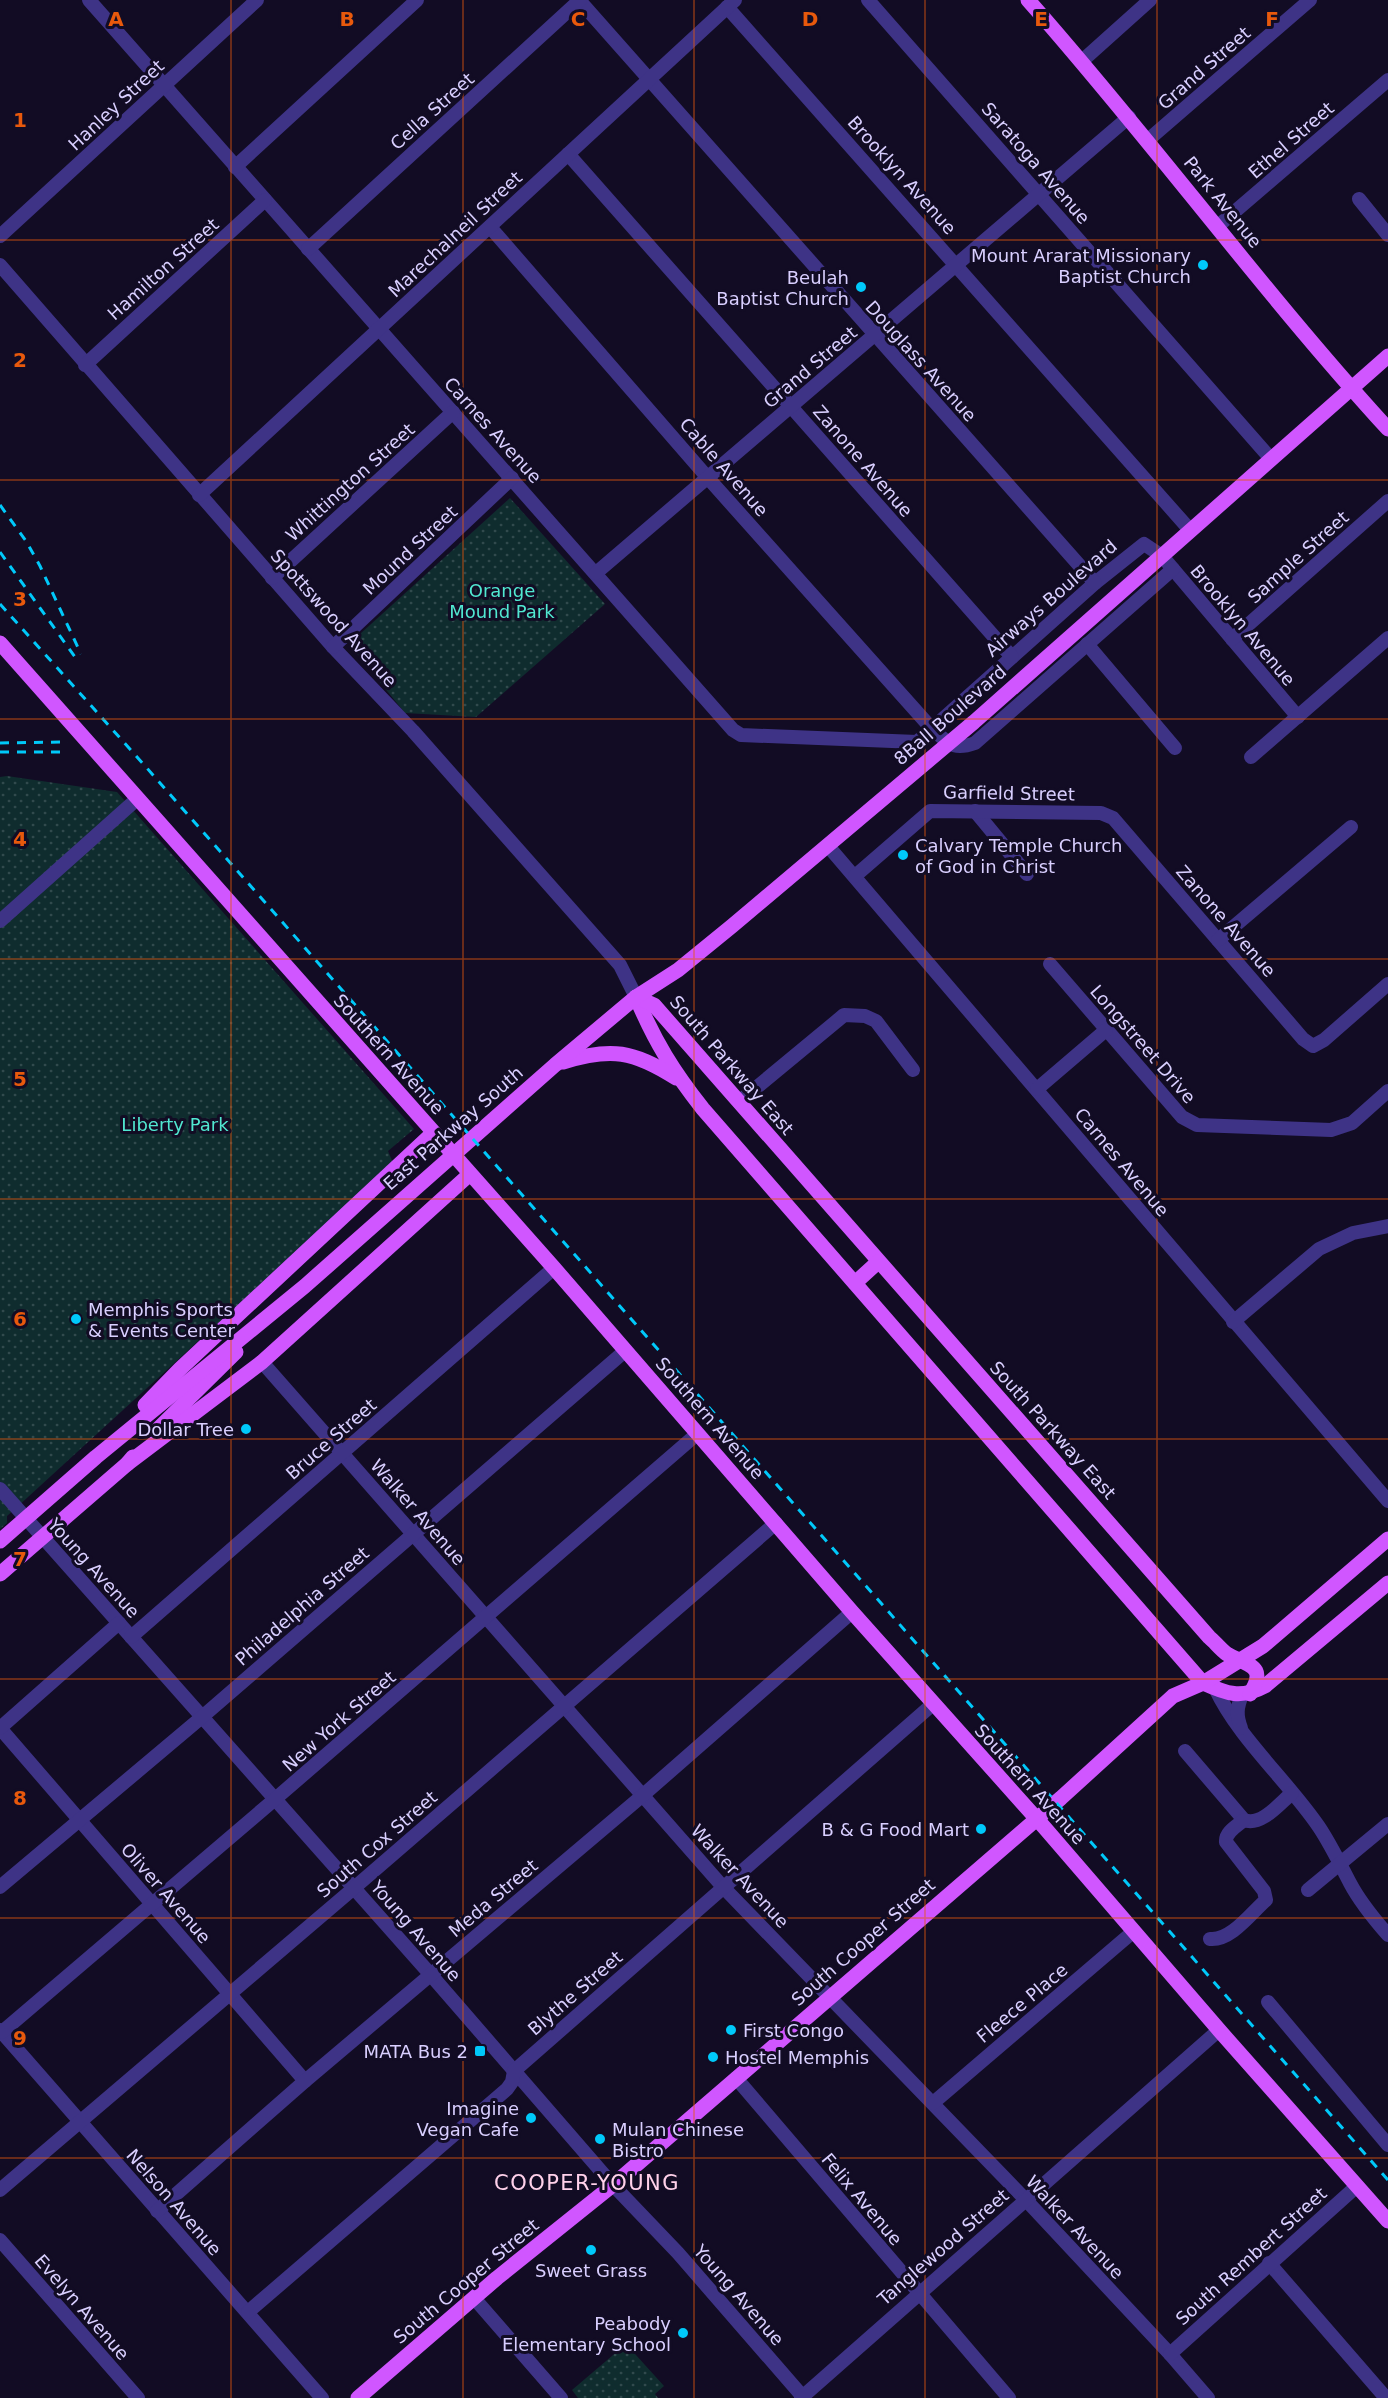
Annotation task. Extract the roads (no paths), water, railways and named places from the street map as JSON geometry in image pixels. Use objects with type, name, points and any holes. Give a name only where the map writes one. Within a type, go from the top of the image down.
[{"type":"main road","name":"Park Avenue","points":[[1028,0],[1130,117],[1352,389],[1388,429]]},
{"type":"main road","points":[[1276,455],[1388,356]]},
{"type":"main road","name":"8Ball Boulevard","points":[[636,997],[678,970],[828,846],[974,722],[1276,455]]},
{"type":"main road","name":"Southern Avenue","points":[[0,643],[554,1268],[852,1612],[1036,1818],[1388,2221]]},
{"type":"main road","name":"East Parkway South","points":[[0,1541],[96,1457],[301,1288],[636,997]]},
{"type":"main road","name":"South Parkway East","points":[[636,997],[653,1037],[681,1081],[855,1283],[1209,1685]]},
{"type":"main road","name":"South Parkway East","points":[[636,997],[654,1005],[1209,1637],[1226,1653],[1254,1667],[1258,1676],[1257,1684],[1246,1694]]},
{"type":"main road","points":[[555,1065],[600,1053],[618,1052],[639,1057],[681,1081]]},
{"type":"main road","points":[[96,1457],[180,1369],[433,1133]]},
{"type":"main road","points":[[127,1464],[262,1362],[470,1174]]},
{"type":"main road","points":[[855,1283],[878,1262]]},
{"type":"main road","name":"East Parkway South","points":[[0,1574],[127,1464],[151,1436],[301,1288]]},
{"type":"main road","points":[[1209,1685],[1241,1659],[1263,1646],[1388,1539]]},
{"type":"main road","points":[[1209,1685],[1246,1694],[1273,1680],[1388,1583]]},
{"type":"main road","name":"South Cooper Street","points":[[358,2398],[474,2298],[612,2185],[1036,1818],[1173,1696],[1209,1685]]},
{"type":"street","name":"Carnes Avenue","points":[[90,0],[733,730],[741,735],[917,742],[933,730]]},
{"type":"street","name":"Hanley Street","points":[[0,236],[257,0]]},
{"type":"street","points":[[235,166],[417,0]]},
{"type":"street","name":"Douglass Avenue","points":[[579,0],[1095,583]]},
{"type":"street","name":"Cella Street","points":[[308,249],[579,0]]},
{"type":"street","name":"Saratoga Avenue","points":[[868,0],[1276,455]]},
{"type":"street","points":[[1082,61],[1150,0]]},
{"type":"street","name":"Grand Street","points":[[1148,140],[1310,0]]},
{"type":"street","name":"Marechalneil Street","points":[[200,495],[731,4]]},
{"type":"street","name":"Brooklyn Avenue","points":[[731,4],[1191,530]]},
{"type":"street","name":"Ethel Street","points":[[1218,226],[1388,80]]},
{"type":"street","name":"Grand Street","points":[[596,573],[1130,117]]},
{"type":"street","name":"Zanone Avenue","points":[[568,154],[1012,657]]},
{"type":"street","points":[[1359,199],[1388,235]]},
{"type":"street","name":"Hamilton Street","points":[[85,365],[265,200]]},
{"type":"street","name":"Cable Avenue","points":[[490,227],[708,478],[933,730]]},
{"type":"street","name":"Spottswood Avenue","points":[[0,266],[333,647],[464,787],[620,965],[636,997]]},
{"type":"street","name":"Whittington Street","points":[[272,578],[453,412]]},
{"type":"street","name":"Mound Street","points":[[333,647],[512,478]]},
{"type":"street","name":"Sample Street","points":[[1232,639],[1388,501]]},
{"type":"street","name":"Airways Boulevard","points":[[933,730],[1095,583],[1144,544],[1162,556]]},
{"type":"street","name":"Brooklyn Avenue","points":[[1162,556],[1298,717]]},
{"type":"street","points":[[933,730],[954,746],[962,747],[975,743],[1173,569]]},
{"type":"street","points":[[1251,757],[1388,638]]},
{"type":"street","points":[[1087,644],[1175,748]]},
{"type":"street","points":[[0,921],[137,799]]},
{"type":"street","name":"Garfield Street","points":[[855,876],[930,811],[1101,813],[1113,818]]},
{"type":"street","points":[[975,811],[1027,874]]},
{"type":"street","name":"Zanone Avenue","points":[[1113,818],[1303,1039],[1313,1046],[1324,1040],[1388,984]]},
{"type":"street","points":[[1218,940],[1352,827]]},
{"type":"street","name":"Carnes Avenue","points":[[828,846],[1388,1501]]},
{"type":"street","name":"Longstreet Drive","points":[[1050,964],[1182,1117],[1197,1125],[1331,1130],[1352,1123],[1388,1091]]},
{"type":"street","points":[[739,1101],[844,1015],[865,1016],[876,1021],[913,1070]]},
{"type":"street","points":[[1037,1089],[1106,1030]]},
{"type":"street","points":[[1233,1322],[1319,1250],[1353,1233],[1388,1226]]},
{"type":"street","name":"Bruce Street","points":[[131,1637],[554,1268]]},
{"type":"street","name":"Philadelphia Street","points":[[0,1887],[78,1819],[202,1717],[625,1351]]},
{"type":"street","name":"Walker Avenue","points":[[262,1362],[723,1887],[1025,2199],[1170,2354],[1208,2398]]},
{"type":"street","name":"New York Street","points":[[1,2031],[274,1800],[697,1434]]},
{"type":"street","name":"Young Avenue","points":[[0,1490],[431,1975],[612,2185],[678,2253],[802,2398]]},
{"type":"street","name":"South Cox Street","points":[[0,2190],[776,1523]]},
{"type":"street","name":"Meda Street","points":[[158,2211],[305,2081],[642,1796],[852,1612]]},
{"type":"street","points":[[0,1728],[119,1623]]},
{"type":"street","points":[[1209,1685],[1230,1718],[1319,1827],[1351,1884],[1388,1935]]},
{"type":"street","points":[[1242,1730],[1237,1708],[1246,1694]]},
{"type":"street","name":"Blythe Street","points":[[248,2312],[507,2089],[512,2082],[514,2071],[933,1704]]},
{"type":"street","name":"Oliver Avenue","points":[[0,1728],[305,2081]]},
{"type":"street","points":[[1185,1751],[1244,1820],[1254,1822],[1259,1820],[1292,1793]]},
{"type":"street","points":[[1210,1939],[1219,1940],[1228,1935],[1266,1900],[1264,1891],[1226,1842],[1229,1833],[1244,1820]]},
{"type":"street","points":[[1308,1890],[1388,1824]]},
{"type":"street","name":"Fleece Place","points":[[933,2103],[1134,1931]]},
{"type":"street","points":[[1268,2002],[1385,2136]]},
{"type":"street","name":"Tanglewood Street","points":[[802,2398],[918,2292],[1219,2030]]},
{"type":"street","name":"Nelson Avenue","points":[[1,2031],[321,2398]]},
{"type":"street","name":"Felix Avenue","points":[[736,2078],[1009,2398]]},
{"type":"street","name":"South Rembert Street","points":[[1170,2354],[1357,2186]]},
{"type":"street","name":"Evelyn Avenue","points":[[0,2240],[138,2398]]},
{"type":"street","points":[[1269,2263],[1386,2398]]},
{"type":"street","points":[[474,2298],[561,2398]]},
{"type":"railway","points":[[0,505],[26,541],[40,566],[81,654]]},
{"type":"railway","points":[[0,552],[75,657]]},
{"type":"railway","points":[[0,604],[146,767],[1388,2180]]},
{"type":"railway","points":[[0,743],[68,742]]},
{"type":"railway","points":[[0,752],[66,752]]},
{"type":"place","name":"Mount Ararat Missionary Baptist Church","points":[[1203,265]]},
{"type":"place","name":"Beulah Baptist Church","points":[[861,287]]},
{"type":"place","name":"Calvary Temple Church of God in Christ","points":[[903,855]]},
{"type":"place","name":"Memphis Sports & Events Center","points":[[76,1319]]},
{"type":"place","name":"Dollar Tree","points":[[246,1429]]},
{"type":"place","name":"B & G Food Mart","points":[[981,1829]]},
{"type":"place","name":"First Congo","points":[[731,2030]]},
{"type":"place","name":"MATA Bus 2","points":[[480,2051]]},
{"type":"place","name":"Hostel Memphis","points":[[713,2057]]},
{"type":"place","name":"Imagine Vegan Cafe","points":[[531,2118]]},
{"type":"place","name":"Mulan Chinese Bistro","points":[[600,2139]]},
{"type":"place","name":"Sweet Grass","points":[[591,2250]]},
{"type":"place","name":"Peabody Elementary School","points":[[683,2333]]},
{"type":"district","name":"COOPER-YOUNG","points":[[587,2183]]},
{"type":"park label","name":"Orange Mound Park","points":[[502,600]]},
{"type":"park label","name":"Liberty Park","points":[[175,1124]]}]
